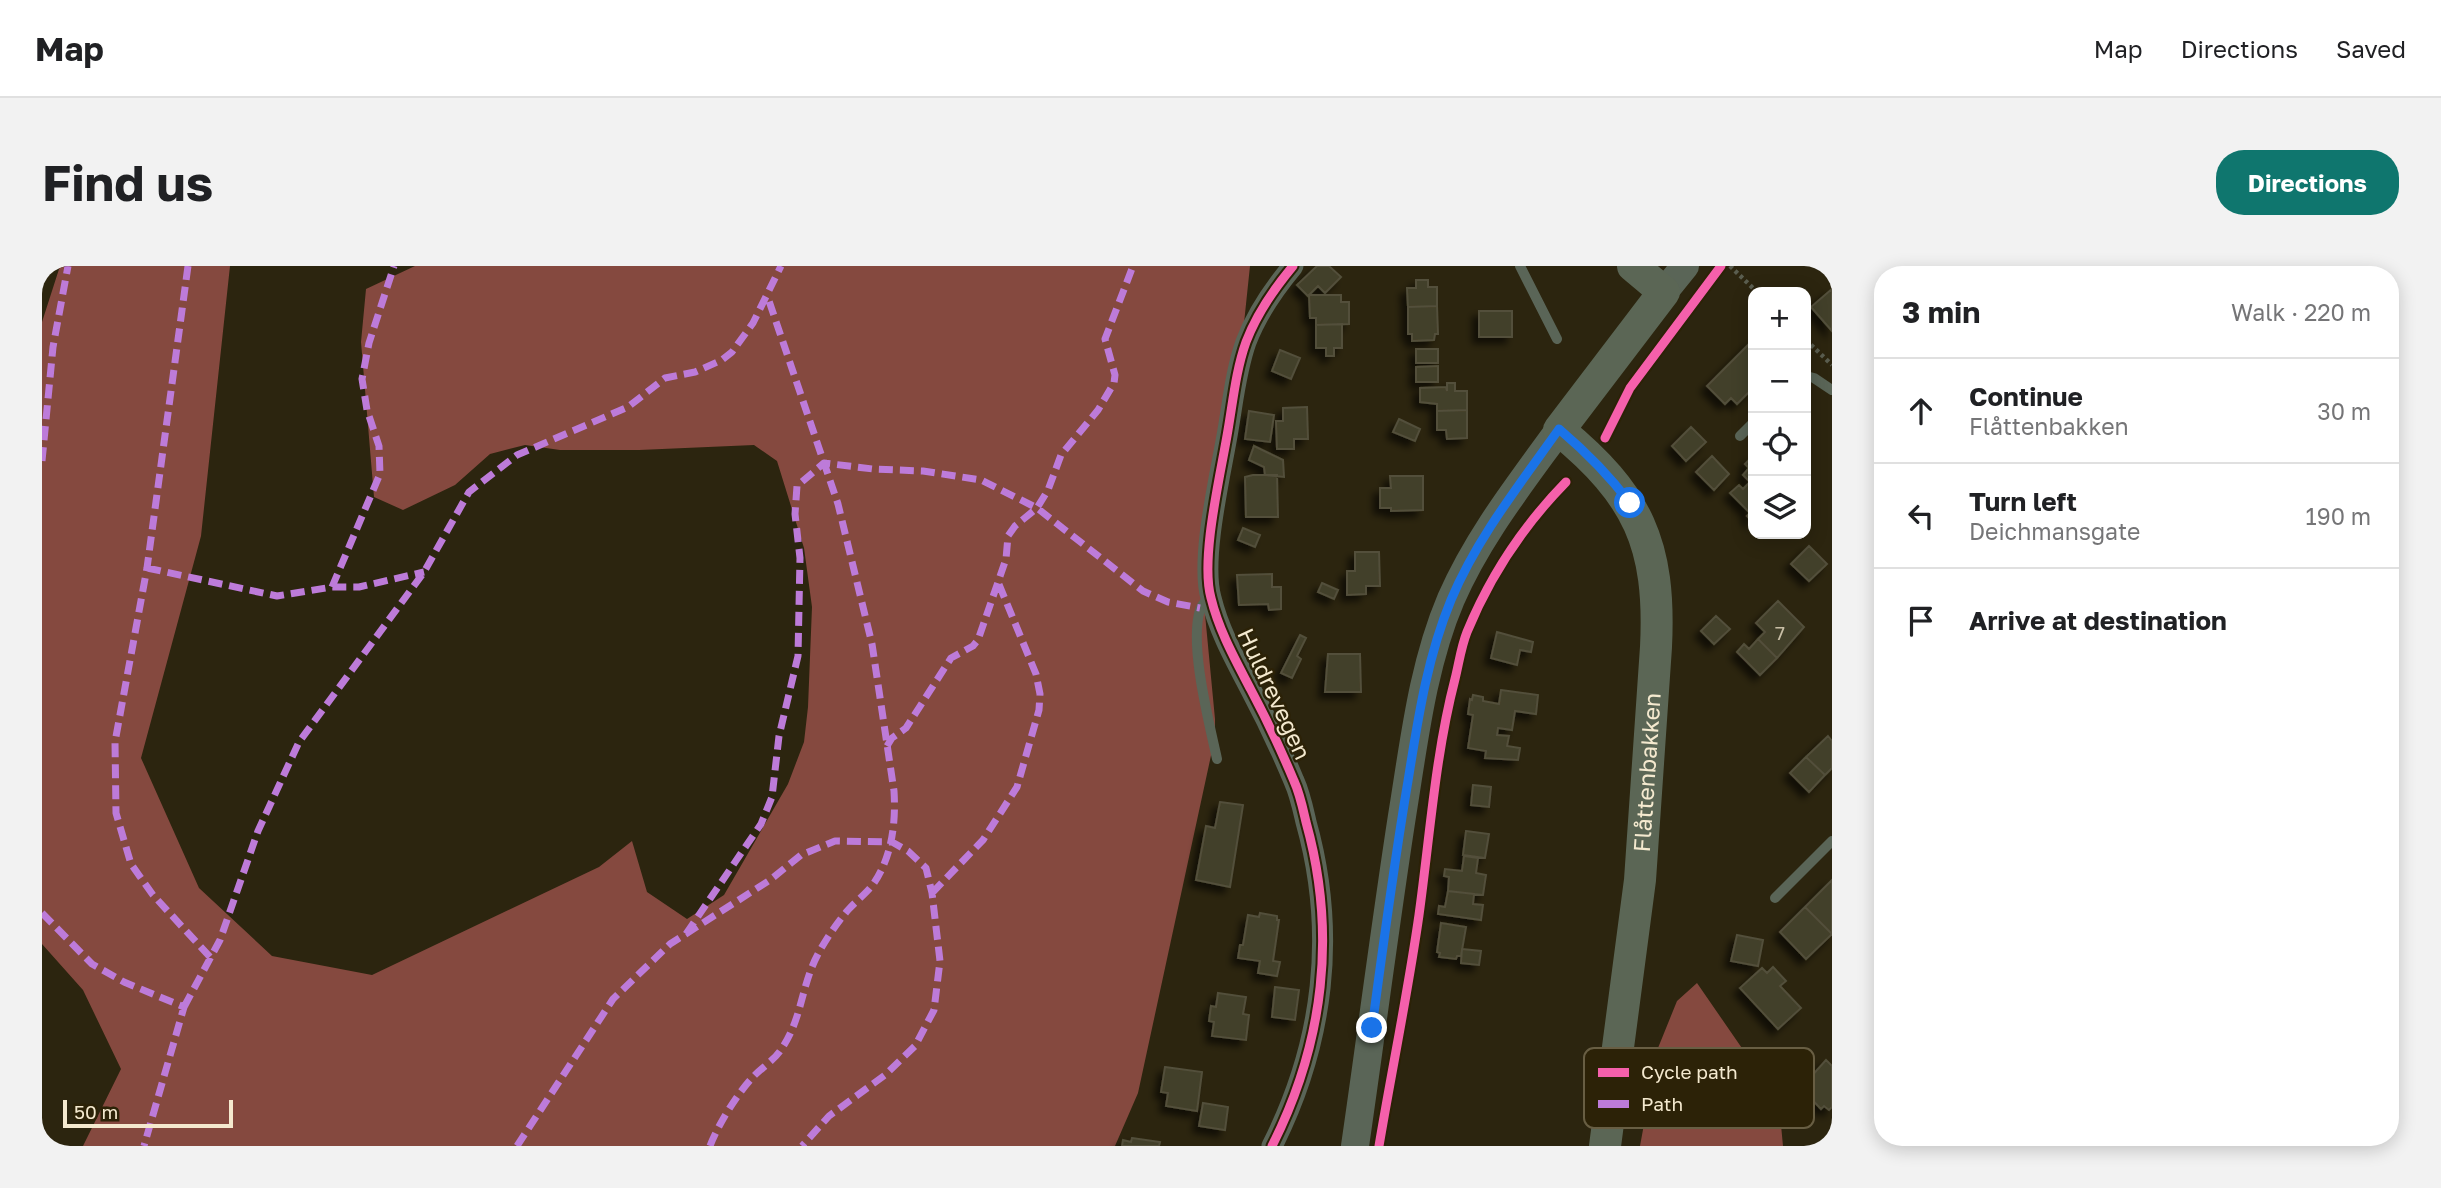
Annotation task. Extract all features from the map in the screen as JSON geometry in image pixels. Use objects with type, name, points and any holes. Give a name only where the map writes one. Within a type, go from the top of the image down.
[{"type":"main road","points":[[1559,429],[1664,292],[1633,266]]},
{"type":"main road","name":"Flåttenbakken","points":[[1559,429],[1590,455],[1630,503],[1648,545],[1655,578],[1656,636],[1640,880],[1618,1048]]},
{"type":"main road","name":"Flåttenbakken","points":[[1605,1146],[1607,1128]]},
{"type":"street","name":"Huldrevegen","points":[[1272,1146],[1285,1121],[1301,1076],[1319,1005],[1325,939],[1317,862],[1296,785],[1228,645],[1210,597],[1208,564],[1217,496],[1245,344],[1259,312],[1293,266]]},
{"type":"street","points":[[1664,292],[1685,266]]},
{"type":"street","points":[[1355,1146],[1389,899],[1429,663],[1447,610],[1469,563],[1514,492],[1559,429]]},
{"type":"lane","points":[[1520,266],[1557,339]]},
{"type":"lane","points":[[1811,377],[1832,390]]},
{"type":"lane","points":[[1740,436],[1748,428]]},
{"type":"lane","points":[[1210,597],[1200,608],[1197,643],[1217,759]]},
{"type":"lane","points":[[1775,898],[1832,841]]},
{"type":"path","points":[[1730,266],[1752,287]]},
{"type":"path","points":[[1811,345],[1832,365]]},
{"type":"shaded area","points":[[60,266],[230,266],[201,536],[141,758],[199,888],[272,956],[372,975],[599,867],[632,841],[647,892],[687,919],[724,895],[788,784],[804,742],[812,607],[804,548],[777,461],[754,445],[560,450],[525,445],[490,454],[455,485],[403,510],[374,497],[361,342],[366,289],[415,266],[1250,266],[1233,428],[1199,551],[1215,737],[1138,1093],[1115,1146],[83,1146],[121,1069],[83,990],[42,944],[42,322]]},
{"type":"shaded area","points":[[1697,983],[1742,1048],[1658,1048],[1677,1001]]},
{"type":"shaded area","points":[[1643,1128],[1781,1128],[1783,1146],[1640,1146]]},
{"type":"building","points":[[1317,266],[1329,266],[1341,277],[1325,293],[1318,286],[1308,296],[1297,285]]},
{"type":"building","points":[[1416,280],[1428,280],[1428,287],[1437,287],[1437,306],[1408,307],[1407,288],[1416,288]]},
{"type":"building","points":[[1832,289],[1832,331],[1811,307]]},
{"type":"building","points":[[1309,295],[1341,295],[1341,302],[1349,302],[1349,324],[1316,325],[1316,318],[1310,318]]},
{"type":"building","points":[[1437,306],[1438,334],[1435,334],[1434,340],[1412,341],[1412,334],[1408,334],[1408,307]]},
{"type":"building","points":[[1479,311],[1512,311],[1512,337],[1479,337]]},
{"type":"building","points":[[1342,324],[1342,348],[1334,348],[1334,356],[1326,356],[1326,348],[1316,348],[1316,325]]},
{"type":"building","points":[[1748,345],[1748,393],[1737,404],[1731,398],[1725,404],[1707,386]]},
{"type":"building","points":[[1416,349],[1438,349],[1438,363],[1416,363]]},
{"type":"building","points":[[1280,350],[1300,358],[1291,379],[1272,371]]},
{"type":"building","points":[[1438,366],[1438,382],[1416,382],[1416,367]]},
{"type":"building","points":[[1447,383],[1455,383],[1455,391],[1467,391],[1467,410],[1437,411],[1437,404],[1420,402],[1420,388],[1446,387],[1447,391]]},
{"type":"building","points":[[1307,407],[1308,439],[1294,439],[1294,449],[1277,449],[1276,421],[1283,421],[1283,408]]},
{"type":"building","points":[[1467,410],[1467,438],[1447,439],[1446,430],[1437,430],[1437,411]]},
{"type":"building","points":[[1249,411],[1274,415],[1270,442],[1245,439]]},
{"type":"building","points":[[1399,419],[1420,429],[1415,441],[1393,432]]},
{"type":"building","points":[[1691,427],[1706,442],[1686,461],[1672,446]]},
{"type":"building","points":[[1254,446],[1283,460],[1284,477],[1265,475],[1264,467],[1249,460]]},
{"type":"building","points":[[1712,456],[1729,474],[1714,490],[1696,472]]},
{"type":"building","points":[[1277,475],[1278,517],[1246,517],[1245,477]]},
{"type":"building","points":[[1390,476],[1423,476],[1423,510],[1391,511],[1391,508],[1380,508],[1380,488],[1391,488]]},
{"type":"building","points":[[1748,484],[1748,511],[1730,493],[1739,485],[1743,489]]},
{"type":"building","points":[[1243,528],[1260,535],[1255,547],[1238,540]]},
{"type":"building","points":[[1809,546],[1827,564],[1809,581],[1791,564]]},
{"type":"building","points":[[1355,552],[1379,552],[1380,586],[1366,586],[1366,594],[1347,595],[1347,571],[1355,571]]},
{"type":"building","points":[[1272,574],[1272,587],[1281,587],[1281,609],[1269,610],[1268,604],[1239,605],[1237,575]]},
{"type":"building","points":[[1322,583],[1338,590],[1334,599],[1318,592]]},
{"type":"building","points":[[1778,601],[1804,627],[1777,658],[1758,639],[1765,632],[1756,623]]},
{"type":"building","points":[[1716,616],[1730,629],[1714,644],[1701,631]]},
{"type":"building","points":[[1497,632],[1533,642],[1531,652],[1520,650],[1517,665],[1491,658]]},
{"type":"building","points":[[1300,635],[1306,638],[1297,656],[1301,659],[1292,678],[1281,673]]},
{"type":"building","points":[[1758,639],[1777,658],[1760,675],[1737,652],[1744,644],[1749,649]]},
{"type":"building","points":[[1328,654],[1360,654],[1361,692],[1325,692]]},
{"type":"building","points":[[1501,690],[1538,695],[1536,714],[1515,711],[1512,730],[1498,728],[1497,735],[1509,736],[1507,746],[1520,748],[1518,760],[1485,758],[1486,751],[1468,748],[1473,715],[1468,714],[1470,699],[1472,700],[1473,695],[1483,697],[1483,701],[1499,704]]},
{"type":"building","points":[[1828,736],[1832,741],[1832,768],[1825,775],[1806,757]]},
{"type":"building","points":[[1806,757],[1825,775],[1809,792],[1790,773]]},
{"type":"building","points":[[1473,785],[1491,787],[1489,807],[1471,805]]},
{"type":"building","points":[[1220,802],[1243,805],[1230,887],[1196,880],[1206,826],[1215,828]]},
{"type":"building","points":[[1466,831],[1489,834],[1485,858],[1463,855]]},
{"type":"building","points":[[1464,856],[1478,858],[1476,873],[1486,875],[1483,895],[1448,891],[1449,877],[1444,876],[1445,869],[1462,871]]},
{"type":"building","points":[[1832,880],[1832,934],[1805,907]]},
{"type":"building","points":[[1448,891],[1474,894],[1473,904],[1483,905],[1481,920],[1438,914],[1439,906],[1445,907]]},
{"type":"building","points":[[1805,907],[1832,934],[1806,959],[1780,932]]},
{"type":"building","points":[[1260,913],[1277,916],[1279,920],[1273,961],[1280,962],[1277,976],[1258,973],[1260,961],[1238,958],[1248,915],[1259,917]]},
{"type":"building","points":[[1441,923],[1466,927],[1461,956],[1456,959],[1439,957],[1440,953],[1437,952]]},
{"type":"building","points":[[1737,935],[1763,940],[1758,966],[1731,961]]},
{"type":"building","points":[[1462,949],[1481,951],[1479,965],[1461,963]]},
{"type":"building","points":[[1773,967],[1786,981],[1780,986],[1801,1008],[1778,1029],[1740,988],[1762,968],[1767,973]]},
{"type":"building","points":[[1275,987],[1299,990],[1295,1020],[1272,1017]]},
{"type":"building","points":[[1218,993],[1246,997],[1243,1014],[1249,1015],[1246,1040],[1212,1036],[1214,1022],[1209,1021],[1211,1006],[1216,1007]]},
{"type":"building","points":[[1826,1060],[1832,1066],[1832,1107],[1829,1110],[1824,1106],[1821,1109],[1814,1102],[1814,1073]]},
{"type":"building","points":[[1165,1067],[1202,1072],[1197,1111],[1166,1106],[1168,1093],[1161,1092]]},
{"type":"building","points":[[1203,1103],[1228,1107],[1225,1130],[1199,1126]]},
{"type":"building","points":[[1132,1138],[1160,1142],[1159,1146],[1122,1146],[1123,1140],[1131,1142]]},
{"type":"marked path","points":[[42,461],[53,347],[68,266]]},
{"type":"marked path","points":[[188,266],[147,568],[115,742],[116,813],[131,864],[153,895],[210,957]]},
{"type":"marked path","points":[[332,587],[380,474],[379,446],[367,410],[362,379],[369,343],[394,266]]},
{"type":"marked path","points":[[184,1007],[220,940],[258,831],[299,742],[424,572],[469,492],[517,455],[628,407],[665,378],[695,372],[722,360],[732,352],[753,323],[781,266]]},
{"type":"marked path","points":[[887,746],[892,738],[906,728],[951,658],[973,646],[978,640],[1006,559],[1008,536],[1015,526],[1037,508],[1048,490],[1061,455],[1098,410],[1114,383],[1115,375],[1105,339],[1133,266]]},
{"type":"marked path","points":[[710,1146],[740,1092],[776,1056],[789,1037],[818,954],[844,915],[871,887],[880,873],[889,850],[894,815],[894,791],[872,644],[838,504],[767,295]]},
{"type":"marked path","points":[[686,934],[761,824],[772,797],[779,736],[798,656],[800,558],[795,514],[797,486],[824,463],[923,471],[981,480],[1037,508],[1143,591],[1168,602],[1200,608]]},
{"type":"marked path","points":[[147,568],[277,596],[332,587],[359,587],[424,572]]},
{"type":"marked path","points":[[932,893],[983,840],[1017,787],[1039,710],[1040,694],[1036,674],[998,582]]},
{"type":"marked path","points":[[517,1146],[613,999],[670,944],[770,880],[801,855],[835,841],[892,842],[908,851],[926,868],[932,893],[940,961],[934,1010],[915,1046],[885,1075],[829,1116],[802,1146]]},
{"type":"marked path","points":[[42,913],[92,964],[124,982],[184,1007],[144,1146]]},
{"type":"cycle path","points":[[1272,1146],[1304,1068],[1314,1027],[1323,946],[1321,905],[1316,864],[1298,791],[1219,622],[1211,598],[1208,561],[1217,492],[1243,353],[1260,312],[1293,266]]},
{"type":"cycle path","points":[[1605,438],[1630,388],[1721,266]]},
{"type":"cycle path","points":[[1379,1146],[1415,944],[1442,737],[1463,643],[1486,591],[1509,552],[1566,482]]},
{"type":"route","points":[[1372,1028],[1385,924],[1429,663],[1452,598],[1469,563],[1485,535],[1559,429],[1590,455],[1630,503]]}]
